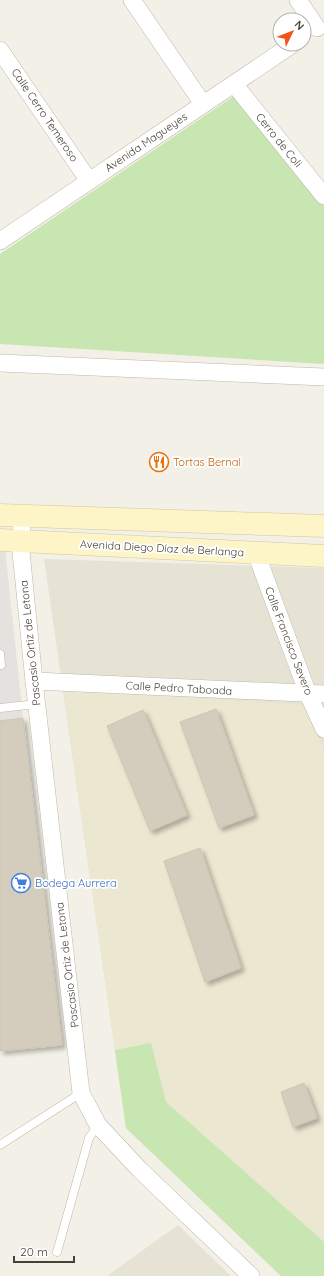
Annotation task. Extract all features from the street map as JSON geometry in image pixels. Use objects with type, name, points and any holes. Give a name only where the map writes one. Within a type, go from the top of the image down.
[{"type":"main road","points":[[0,515],[324,526]]},
{"type":"main road","name":"Avenida Diego Díaz de Berlanga","points":[[11,540],[324,556]]},
{"type":"street","points":[[132,0],[203,104]]},
{"type":"street","points":[[298,0],[315,30]]},
{"type":"street","name":"Calle Cerro Temeroso","points":[[0,50],[90,180]]},
{"type":"street","name":"Avenida Magueyes","points":[[0,240],[281,52]]},
{"type":"street","name":"Cerro de Coli","points":[[234,84],[324,196]]},
{"type":"street","points":[[0,363],[324,377]]},
{"type":"street","name":"Pascasio Ortiz de Letona","points":[[22,516],[11,540],[21,552],[36,704],[81,1093],[98,1125],[140,1170],[251,1276]]},
{"type":"street","name":"Calle Francisco Severo","points":[[256,553],[316,694],[324,729]]},
{"type":"street","name":"Calle Pedro Taboada","points":[[34,681],[316,694]]},
{"type":"lane","points":[[0,654],[1,665]]},
{"type":"lane","points":[[0,708],[36,704]]},
{"type":"lane","points":[[0,1145],[81,1093]]},
{"type":"lane","points":[[57,1252],[89,1138],[98,1125]]},
{"type":"shaded area","points":[[0,548],[5,548],[23,718],[0,721]]},
{"type":"shaded area","points":[[44,559],[324,568],[324,1276],[281,1276],[126,1128]]},
{"type":"shaded area","points":[[63,689],[304,705],[324,751],[324,1242],[166,1102],[151,1043],[115,1050]]},
{"type":"shaded area","points":[[178,1225],[231,1276],[107,1276]]},
{"type":"green space","points":[[237,94],[324,203],[324,364],[0,344],[0,254]]},
{"type":"green space","points":[[151,1043],[166,1102],[324,1242],[324,1276],[281,1276],[126,1128],[115,1050]]},
{"type":"building","points":[[216,709],[254,815],[219,828],[180,722]]},
{"type":"building","points":[[143,710],[187,815],[150,831],[107,726]]},
{"type":"building","name":"Bodega Aurrera","points":[[23,718],[62,1045],[0,1051],[0,721]]},
{"type":"building","points":[[200,848],[241,968],[205,982],[164,861]]},
{"type":"building","points":[[304,1083],[317,1118],[293,1127],[281,1092]]},
{"type":"place","name":"Tortas Bernal","points":[[159,462]]},
{"type":"place","name":"Bodega Aurrera","points":[[21,883]]}]
